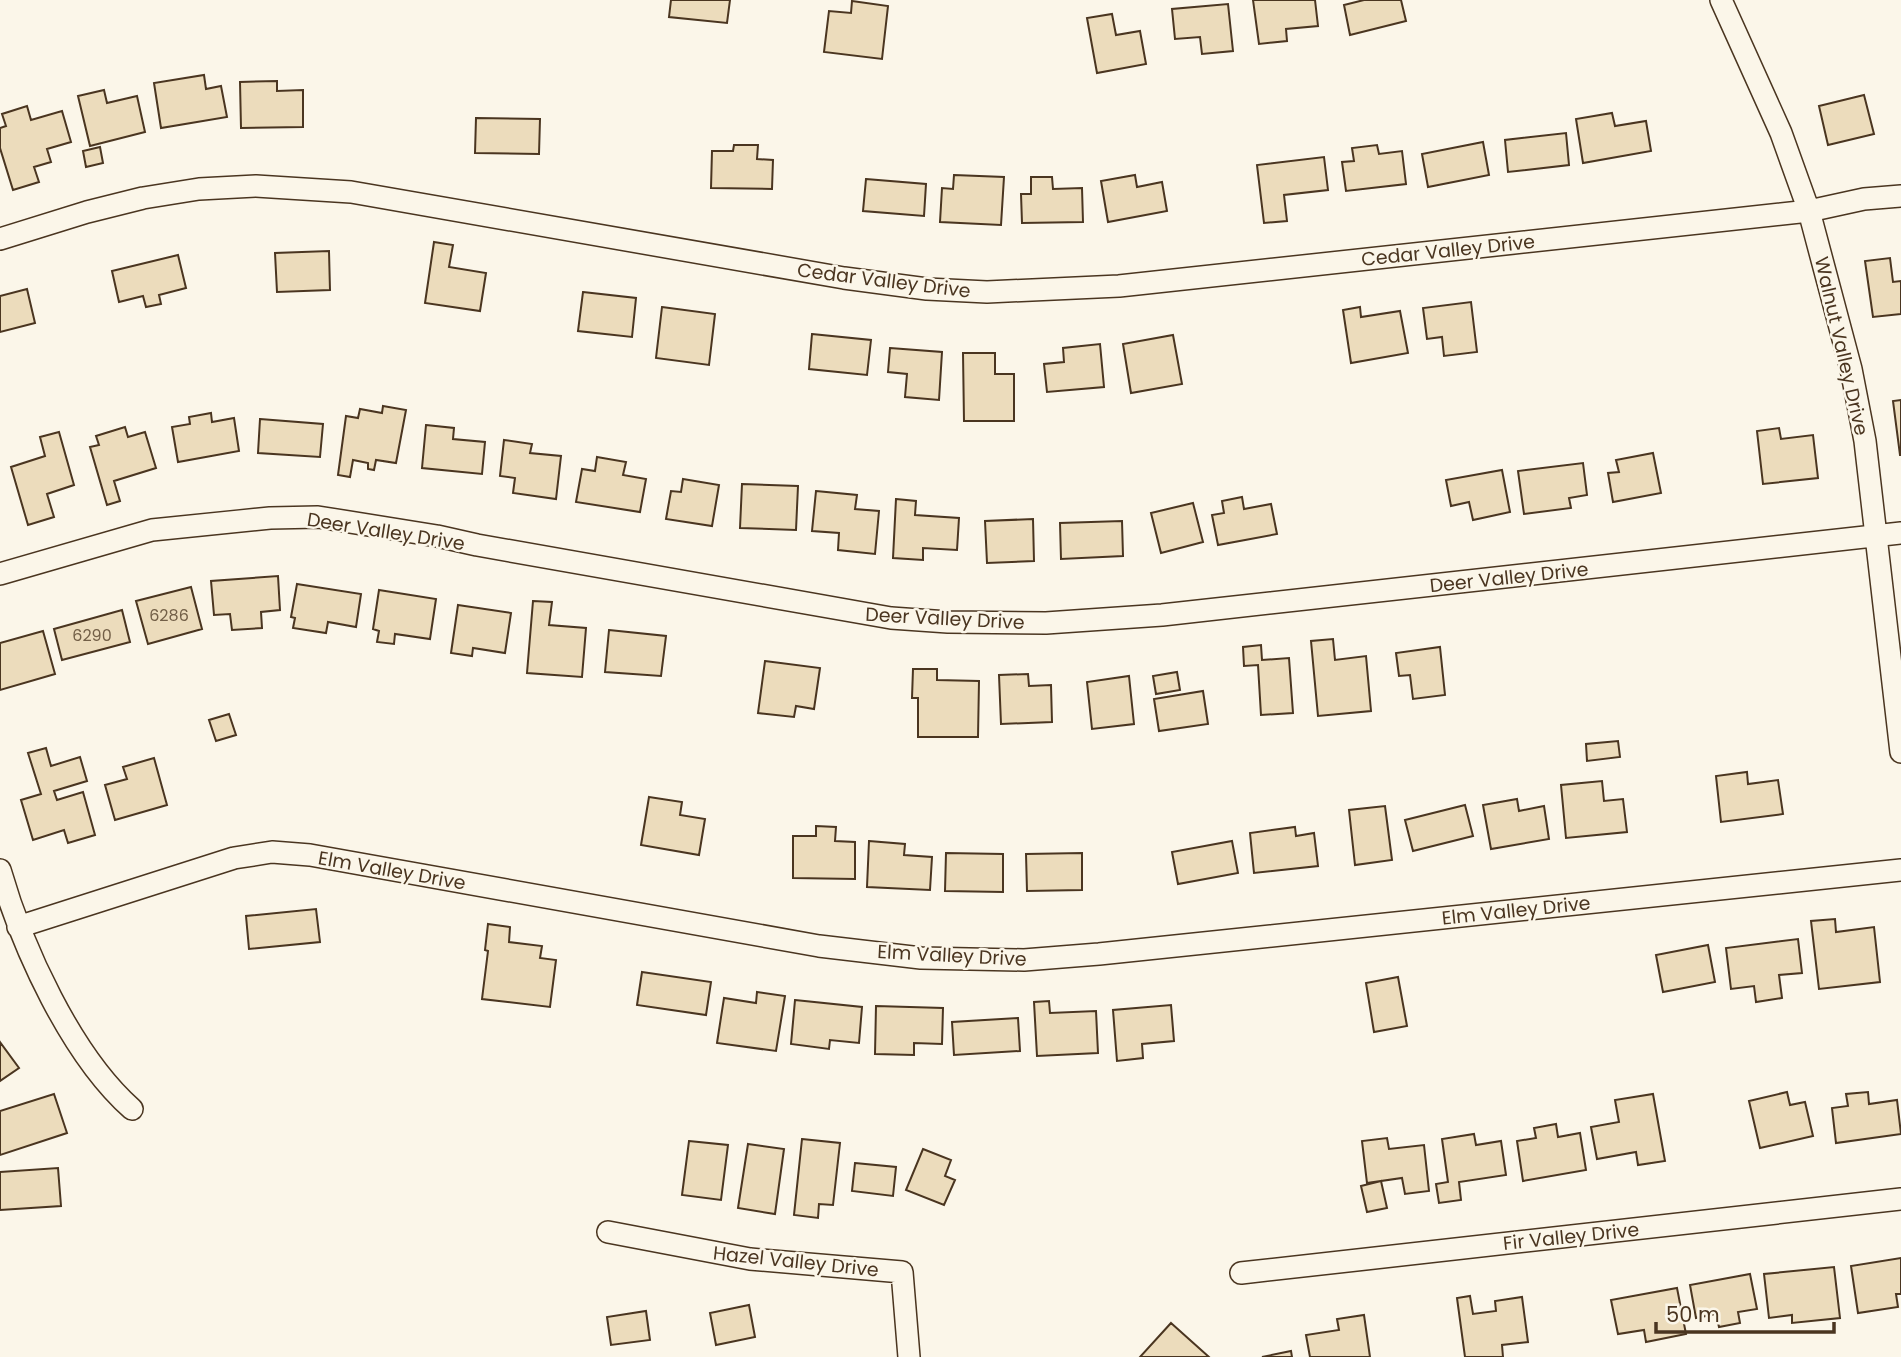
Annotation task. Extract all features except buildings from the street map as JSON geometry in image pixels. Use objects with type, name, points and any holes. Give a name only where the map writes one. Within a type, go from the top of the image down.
[{"type":"street","name":"Walnut Valley Drive","points":[[1721,0],[1782,133],[1810,211],[1851,369],[1865,441],[1901,752]]},
{"type":"street","name":"Cedar Valley Drive","points":[[0,239],[143,198],[199,189],[270,187],[351,192],[844,278],[927,289],[987,292],[1119,286],[1810,211],[1864,199],[1901,196]]},
{"type":"street","name":"Deer Valley Drive","points":[[0,574],[152,530],[270,518],[318,517],[891,618],[948,622],[1046,623],[1161,615],[1901,533]]},
{"type":"street","name":"Elm Valley Drive","points":[[18,927],[202,867],[272,852],[310,855],[820,946],[921,958],[1024,960],[1901,870]]},
{"type":"street","points":[[0,870],[18,927],[69,1030],[113,1090],[132,1109]]},
{"type":"street","name":"Fir Valley Drive","points":[[1241,1273],[1901,1199]]},
{"type":"street","name":"Hazel Valley Drive","points":[[608,1232],[750,1259],[902,1272],[909,1357]]}]
